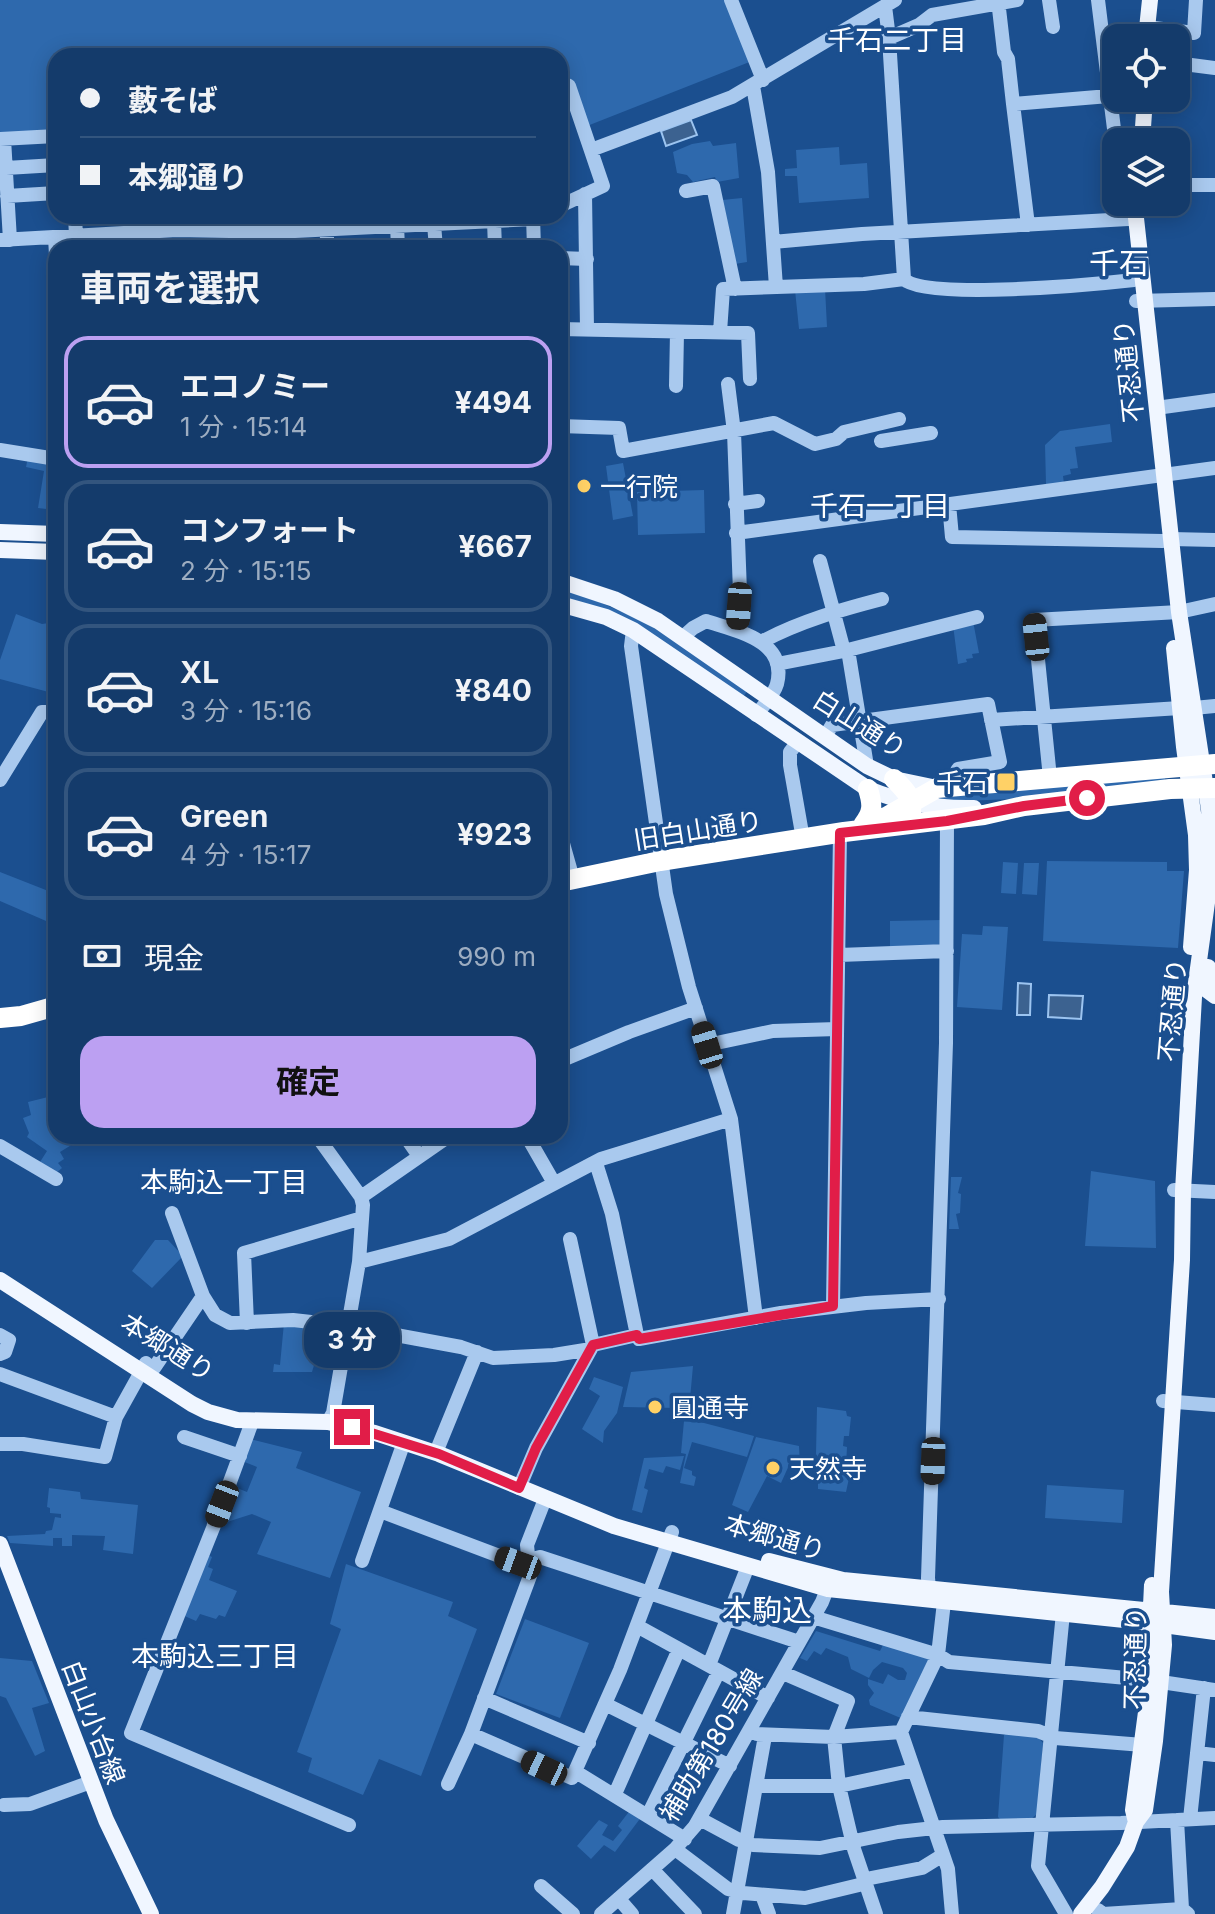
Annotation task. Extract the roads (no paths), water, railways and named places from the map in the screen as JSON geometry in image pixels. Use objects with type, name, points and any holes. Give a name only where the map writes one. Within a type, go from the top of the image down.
[{"type":"highway","name":"白山通り","points":[[942,788],[1201,765]]},
{"type":"highway","points":[[894,779],[912,803],[907,821],[899,827]]},
{"type":"highway","points":[[849,830],[888,816],[942,788]]},
{"type":"highway","name":"白山通り","points":[[1024,806],[1204,788]]},
{"type":"highway","points":[[849,830],[872,814],[868,789]]},
{"type":"highway","points":[[849,830],[947,821],[1024,806]]},
{"type":"highway","name":"旧白山通り","points":[[568,881],[660,861],[849,830]]},
{"type":"highway","points":[[0,1018],[48,1008]]},
{"type":"main road","points":[[1148,24],[1150,0]]},
{"type":"main road","name":"不忍通り","points":[[1129,216],[1134,280],[1141,301],[1156,408],[1159,475]]},
{"type":"main road","name":"不忍通り","points":[[1136,216],[1141,301],[1175,612],[1187,708],[1201,765],[1211,833],[1210,881],[1191,997]]},
{"type":"main road","points":[[0,532],[48,534]]},
{"type":"main road","points":[[0,550],[48,552]]},
{"type":"main road","name":"白山通り","points":[[568,584],[632,607],[683,637],[867,766],[894,779],[942,788]]},
{"type":"main road","name":"白山通り","points":[[568,606],[606,617],[633,630],[868,789],[912,803],[955,808],[1024,806]]},
{"type":"main road","name":"不忍通り","points":[[1091,1913],[1145,1810],[1155,1741],[1156,1617],[1161,1592],[1168,1401],[1182,1260],[1178,1190],[1191,997],[1196,835],[1204,788]]},
{"type":"main road","points":[[1210,881],[1212,904],[1207,986],[1215,997]]},
{"type":"main road","name":"本郷通り","points":[[0,1269],[147,1367],[208,1412],[252,1422],[337,1418],[748,1566],[830,1584],[944,1602],[1063,1613],[1215,1617]]},
{"type":"main road","name":"本郷通り","points":[[0,1280],[193,1393],[233,1409],[337,1418],[439,1445],[521,1483],[545,1499],[593,1519],[670,1537],[830,1584],[929,1588],[1156,1617],[1215,1632]]},
{"type":"main road","name":"白山小台線","points":[[0,1544],[8,1582],[106,1820],[151,1914]]},
{"type":"main road","name":"不忍通り","points":[[1136,1822],[1133,1810],[1155,1681]]},
{"type":"street","points":[[731,0],[758,83],[776,287]]},
{"type":"street","points":[[889,38],[919,25],[932,15],[1017,0]]},
{"type":"street","points":[[1049,0],[1053,27]]},
{"type":"street","points":[[1098,0],[1103,24]]},
{"type":"street","points":[[1190,33],[1194,33],[1196,0]]},
{"type":"street","points":[[998,1],[1028,225]]},
{"type":"street","points":[[591,150],[732,97],[884,4],[889,38],[904,279]]},
{"type":"street","points":[[1190,65],[1215,68]]},
{"type":"street","points":[[568,86],[603,186],[568,202]]},
{"type":"street","points":[[1013,104],[1102,97]]},
{"type":"street","points":[[48,136],[2,139],[7,196],[5,240],[177,230],[275,232],[326,228],[337,224]]},
{"type":"street","points":[[6,168],[48,165]]},
{"type":"street","points":[[1190,185],[1215,185]]},
{"type":"street","points":[[686,191],[713,186],[735,289]]},
{"type":"street","points":[[7,196],[48,193]]},
{"type":"street","points":[[585,194],[587,329]]},
{"type":"street","points":[[773,242],[1028,225],[1102,214]]},
{"type":"street","points":[[75,224],[76,236]]},
{"type":"street","points":[[379,224],[434,224],[435,240]]},
{"type":"street","points":[[397,225],[398,240]]},
{"type":"street","points":[[326,228],[327,240]]},
{"type":"street","points":[[568,258],[587,259]]},
{"type":"street","points":[[720,332],[723,289],[864,284],[904,279],[916,287],[955,290],[1134,280]]},
{"type":"street","points":[[1141,301],[1215,299]]},
{"type":"street","points":[[568,329],[748,333],[750,379]]},
{"type":"street","points":[[676,386],[677,332]]},
{"type":"street","points":[[728,384],[734,432],[740,592],[738,631]]},
{"type":"street","points":[[1156,408],[1215,400]]},
{"type":"street","points":[[568,426],[619,428],[623,451],[774,423],[815,444],[836,439],[844,432],[899,419]]},
{"type":"street","points":[[881,441],[931,433]]},
{"type":"street","points":[[0,450],[48,458]]},
{"type":"street","points":[[736,533],[1215,468]]},
{"type":"street","points":[[735,504],[758,501]]},
{"type":"street","points":[[949,504],[952,537],[1215,540]]},
{"type":"street","points":[[820,561],[846,651],[867,766]]},
{"type":"street","points":[[763,641],[833,611],[882,599]]},
{"type":"street","points":[[1050,778],[1034,620],[1175,612],[1215,604]]},
{"type":"street","points":[[777,664],[846,651],[977,617]]},
{"type":"street","points":[[683,637],[702,622],[763,641],[777,664],[776,686],[756,715]]},
{"type":"street","points":[[633,630],[631,646],[660,861],[696,1008],[731,1119],[756,1318]]},
{"type":"street","points":[[826,735],[832,725],[988,704],[1000,762],[958,769],[942,788]]},
{"type":"street","points":[[991,720],[1215,706]]},
{"type":"street","points":[[0,780],[42,712],[48,710]]},
{"type":"street","points":[[797,743],[790,752],[790,765],[803,839]]},
{"type":"street","points":[[947,821],[939,1299],[929,1588],[944,1602],[938,1655],[901,1732],[948,1869],[952,1914]]},
{"type":"street","points":[[833,1306],[839,955],[849,830]]},
{"type":"street","points":[[839,955],[947,951]]},
{"type":"street","points":[[1191,997],[1215,997]]},
{"type":"street","points":[[568,1058],[696,1008]]},
{"type":"street","points":[[707,1045],[773,1031],[837,1029]]},
{"type":"street","points":[[359,1262],[449,1239],[596,1163],[652,1142],[731,1119]]},
{"type":"street","points":[[323,1144],[361,1197],[363,1205],[359,1262],[347,1326],[337,1418]]},
{"type":"street","points":[[411,1144],[419,1156]]},
{"type":"street","points":[[361,1197],[437,1144]]},
{"type":"street","points":[[532,1144],[554,1183]]},
{"type":"street","points":[[0,1146],[56,1179]]},
{"type":"street","points":[[596,1163],[612,1214],[639,1339],[833,1306],[939,1299]]},
{"type":"street","points":[[1178,1190],[1215,1192]]},
{"type":"street","points":[[172,1213],[203,1296],[215,1315],[230,1323],[293,1320],[347,1326],[417,1338],[493,1358],[592,1347],[637,1335]]},
{"type":"street","points":[[247,1323],[244,1253],[362,1218]]},
{"type":"street","points":[[521,1483],[536,1448],[592,1347],[570,1239]]},
{"type":"street","points":[[0,1444],[23,1444],[105,1457],[116,1417],[147,1367],[203,1296]]},
{"type":"street","points":[[0,1335],[9,1340],[5,1352],[0,1354]]},
{"type":"street","points":[[439,1445],[477,1352]]},
{"type":"street","points":[[0,1374],[116,1417]]},
{"type":"street","points":[[1168,1401],[1215,1405]]},
{"type":"street","points":[[252,1422],[131,1733],[349,1825]]},
{"type":"street","points":[[184,1437],[240,1456]]},
{"type":"street","points":[[362,1561],[404,1442]]},
{"type":"street","points":[[448,1784],[471,1734],[530,1576],[527,1545],[545,1499]]},
{"type":"street","points":[[380,1511],[518,1563],[540,1557],[799,1642]]},
{"type":"street","points":[[471,1734],[572,1778],[637,1626],[670,1537]]},
{"type":"street","points":[[648,1815],[714,1668],[748,1566]]},
{"type":"street","name":"補助第180号線","points":[[601,1914],[680,1844],[700,1819],[830,1584]]},
{"type":"street","points":[[1063,1613],[1038,1866],[1066,1914]]},
{"type":"street","points":[[813,1617],[938,1655],[949,1662],[1210,1689],[1184,1819],[1179,1912],[1091,1913]]},
{"type":"street","points":[[637,1626],[768,1698]]},
{"type":"street","points":[[615,1794],[679,1649]]},
{"type":"street","points":[[783,1673],[848,1701],[834,1737],[839,1786],[852,1842],[876,1914]]},
{"type":"street","points":[[484,1698],[589,1743]]},
{"type":"street","points":[[605,1704],[730,1766]]},
{"type":"street","points":[[908,1717],[1026,1729],[1055,1738],[1143,1745]]},
{"type":"street","points":[[750,1730],[765,1736],[834,1737],[901,1732]]},
{"type":"street","points":[[733,1914],[765,1736]]},
{"type":"street","points":[[1197,1753],[1215,1755]]},
{"type":"street","points":[[756,1786],[839,1786],[914,1770]]},
{"type":"street","points":[[576,1772],[648,1815],[728,1889],[805,1898],[871,1878],[922,1868],[943,1855]]},
{"type":"street","points":[[4,1805],[30,1804],[91,1782]]},
{"type":"street","points":[[700,1819],[745,1843],[820,1848],[934,1828],[1215,1818]]},
{"type":"street","points":[[652,1869],[695,1914]]},
{"type":"street","points":[[541,1886],[573,1914]]},
{"type":"street","points":[[762,1895],[769,1914]]},
{"type":"street","points":[[619,1899],[632,1914]]},
{"type":"place","name":"一行院","points":[[584,486]]},
{"type":"place","name":"千石","points":[[1006,782]]},
{"type":"place","name":"圓通寺","points":[[655,1407]]},
{"type":"place","name":"天然寺","points":[[773,1468]]},
{"type":"district","name":"千石二丁目","points":[[897,40]]},
{"type":"district","name":"千石","points":[[1119,263]]},
{"type":"district","name":"千石一丁目","points":[[880,506]]},
{"type":"district","name":"本駒込一丁目","points":[[224,1182]]},
{"type":"district","name":"本駒込","points":[[767,1610]]},
{"type":"district","name":"本駒込三丁目","points":[[215,1656]]}]
